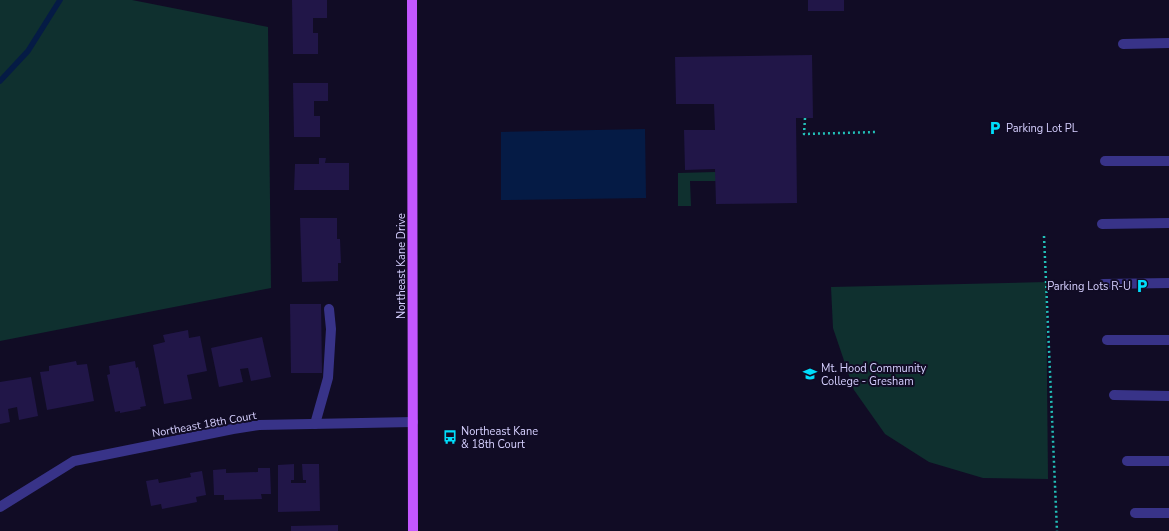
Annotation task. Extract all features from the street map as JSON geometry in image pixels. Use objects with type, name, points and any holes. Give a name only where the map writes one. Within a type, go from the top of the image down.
[{"type":"main road","name":"Northeast Kane Drive","points":[[412,0],[413,531]]},
{"type":"street","points":[[1123,44],[1169,43]]},
{"type":"street","points":[[1105,162],[1169,161]]},
{"type":"street","points":[[1102,224],[1169,223]]},
{"type":"street","points":[[1103,284],[1169,284]]},
{"type":"street","points":[[315,424],[328,378],[331,329],[329,308]]},
{"type":"street","points":[[1107,340],[1169,340]]},
{"type":"street","points":[[1114,395],[1169,396]]},
{"type":"street","name":"Northeast 18th Court","points":[[0,507],[74,461],[259,425],[413,422]]},
{"type":"street","points":[[1127,461],[1169,461]]},
{"type":"street","points":[[1135,513],[1169,513]]},
{"type":"path","points":[[804,118],[804,134],[877,132]]},
{"type":"path","points":[[1044,236],[1057,531]]},
{"type":"green space","points":[[0,0],[132,0],[268,27],[271,288],[0,341]]},
{"type":"green space","points":[[716,172],[716,181],[690,181],[691,206],[678,206],[678,173]]},
{"type":"green space","points":[[1046,282],[1048,479],[983,478],[929,462],[885,434],[854,390],[833,328],[831,287]]},
{"type":"water","points":[[645,129],[646,198],[501,200],[501,132]]},
{"type":"building","points":[[292,0],[327,0],[327,18],[313,18],[313,33],[318,33],[318,54],[293,54]]},
{"type":"building","points":[[808,0],[844,0],[844,11],[808,11]]},
{"type":"building","points":[[812,55],[813,118],[796,118],[797,203],[716,204],[715,169],[685,170],[684,130],[715,130],[714,104],[676,104],[675,57]]},
{"type":"building","points":[[293,83],[328,83],[328,101],[314,101],[314,116],[320,116],[320,137],[294,137]]},
{"type":"building","points":[[319,158],[326,158],[325,163],[349,163],[349,190],[294,190],[295,164],[319,164]]},
{"type":"building","points":[[300,218],[337,218],[337,239],[340,239],[341,263],[338,263],[338,281],[302,282]]},
{"type":"building","points":[[290,304],[321,304],[322,373],[291,373]]},
{"type":"building","points":[[188,330],[189,338],[200,336],[207,371],[187,375],[192,399],[164,404],[153,345],[165,342],[163,335]]},
{"type":"building","points":[[262,337],[271,377],[251,381],[248,368],[240,369],[243,382],[219,387],[211,348]]},
{"type":"building","points":[[76,361],[77,365],[87,364],[94,401],[47,410],[40,372],[49,371],[49,366]]},
{"type":"building","points":[[135,361],[136,368],[138,367],[146,406],[140,407],[141,409],[120,413],[120,411],[115,412],[107,375],[110,374],[109,366]]},
{"type":"building","points":[[31,377],[38,416],[19,420],[17,407],[8,409],[10,422],[0,424],[0,382]]},
{"type":"building","points":[[294,464],[294,480],[291,480],[291,483],[306,483],[306,480],[303,480],[302,464],[319,464],[320,511],[278,512],[278,465]]},
{"type":"building","points":[[258,468],[270,468],[271,494],[261,494],[262,499],[224,500],[224,495],[214,495],[213,470],[226,469],[226,473],[258,472]]},
{"type":"building","points":[[202,471],[206,495],[196,497],[197,502],[162,509],[161,504],[151,506],[146,481],[158,479],[159,483],[191,477],[190,473]]},
{"type":"building","points":[[338,525],[338,531],[291,531],[291,526]]},
{"type":"waterway","points":[[0,81],[28,51],[60,0]]},
{"type":"place","name":"Parking Lot PL","points":[[995,128]]},
{"type":"place","name":"Parking Lots R-U","points":[[1142,286]]},
{"type":"place","name":"Mt. Hood Community College - Gresham","points":[[810,374]]},
{"type":"place","name":"Northeast Kane & 18th Court","points":[[450,437]]}]
